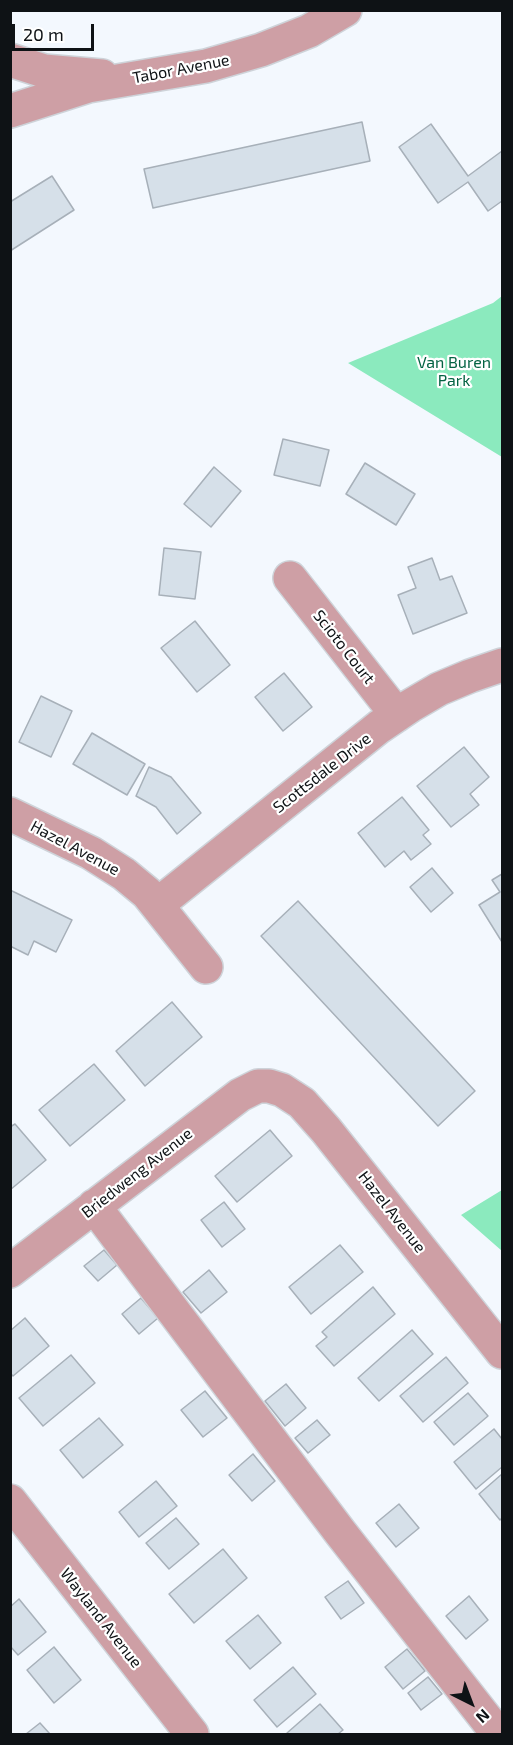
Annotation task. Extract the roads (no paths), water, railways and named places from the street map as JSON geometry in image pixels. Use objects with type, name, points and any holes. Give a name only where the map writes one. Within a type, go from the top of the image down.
[{"type":"street","name":"Tabor Avenue","points":[[10,111],[88,86],[206,66],[261,50],[309,31],[345,10]]},
{"type":"street","points":[[10,60],[44,70],[130,79]]},
{"type":"street","name":"Scioto Court","points":[[290,578],[397,715]]},
{"type":"street","name":"Scottsdale Drive","points":[[157,905],[397,715],[439,689],[502,665]]},
{"type":"street","name":"Hazel Avenue","points":[[10,814],[91,853],[124,874],[147,893],[206,967]]},
{"type":"street","name":"Briedweng Avenue","points":[[10,1271],[240,1095],[258,1086],[269,1086]]},
{"type":"street","name":"Hazel Avenue","points":[[269,1086],[282,1089],[302,1103],[326,1130],[502,1352]]},
{"type":"street","points":[[94,1206],[333,1523],[498,1734]]},
{"type":"street","name":"Wayland Avenue","points":[[10,1501],[192,1734]]},
{"type":"park label","name":"Van Buren Park","points":[[454,372]]}]
